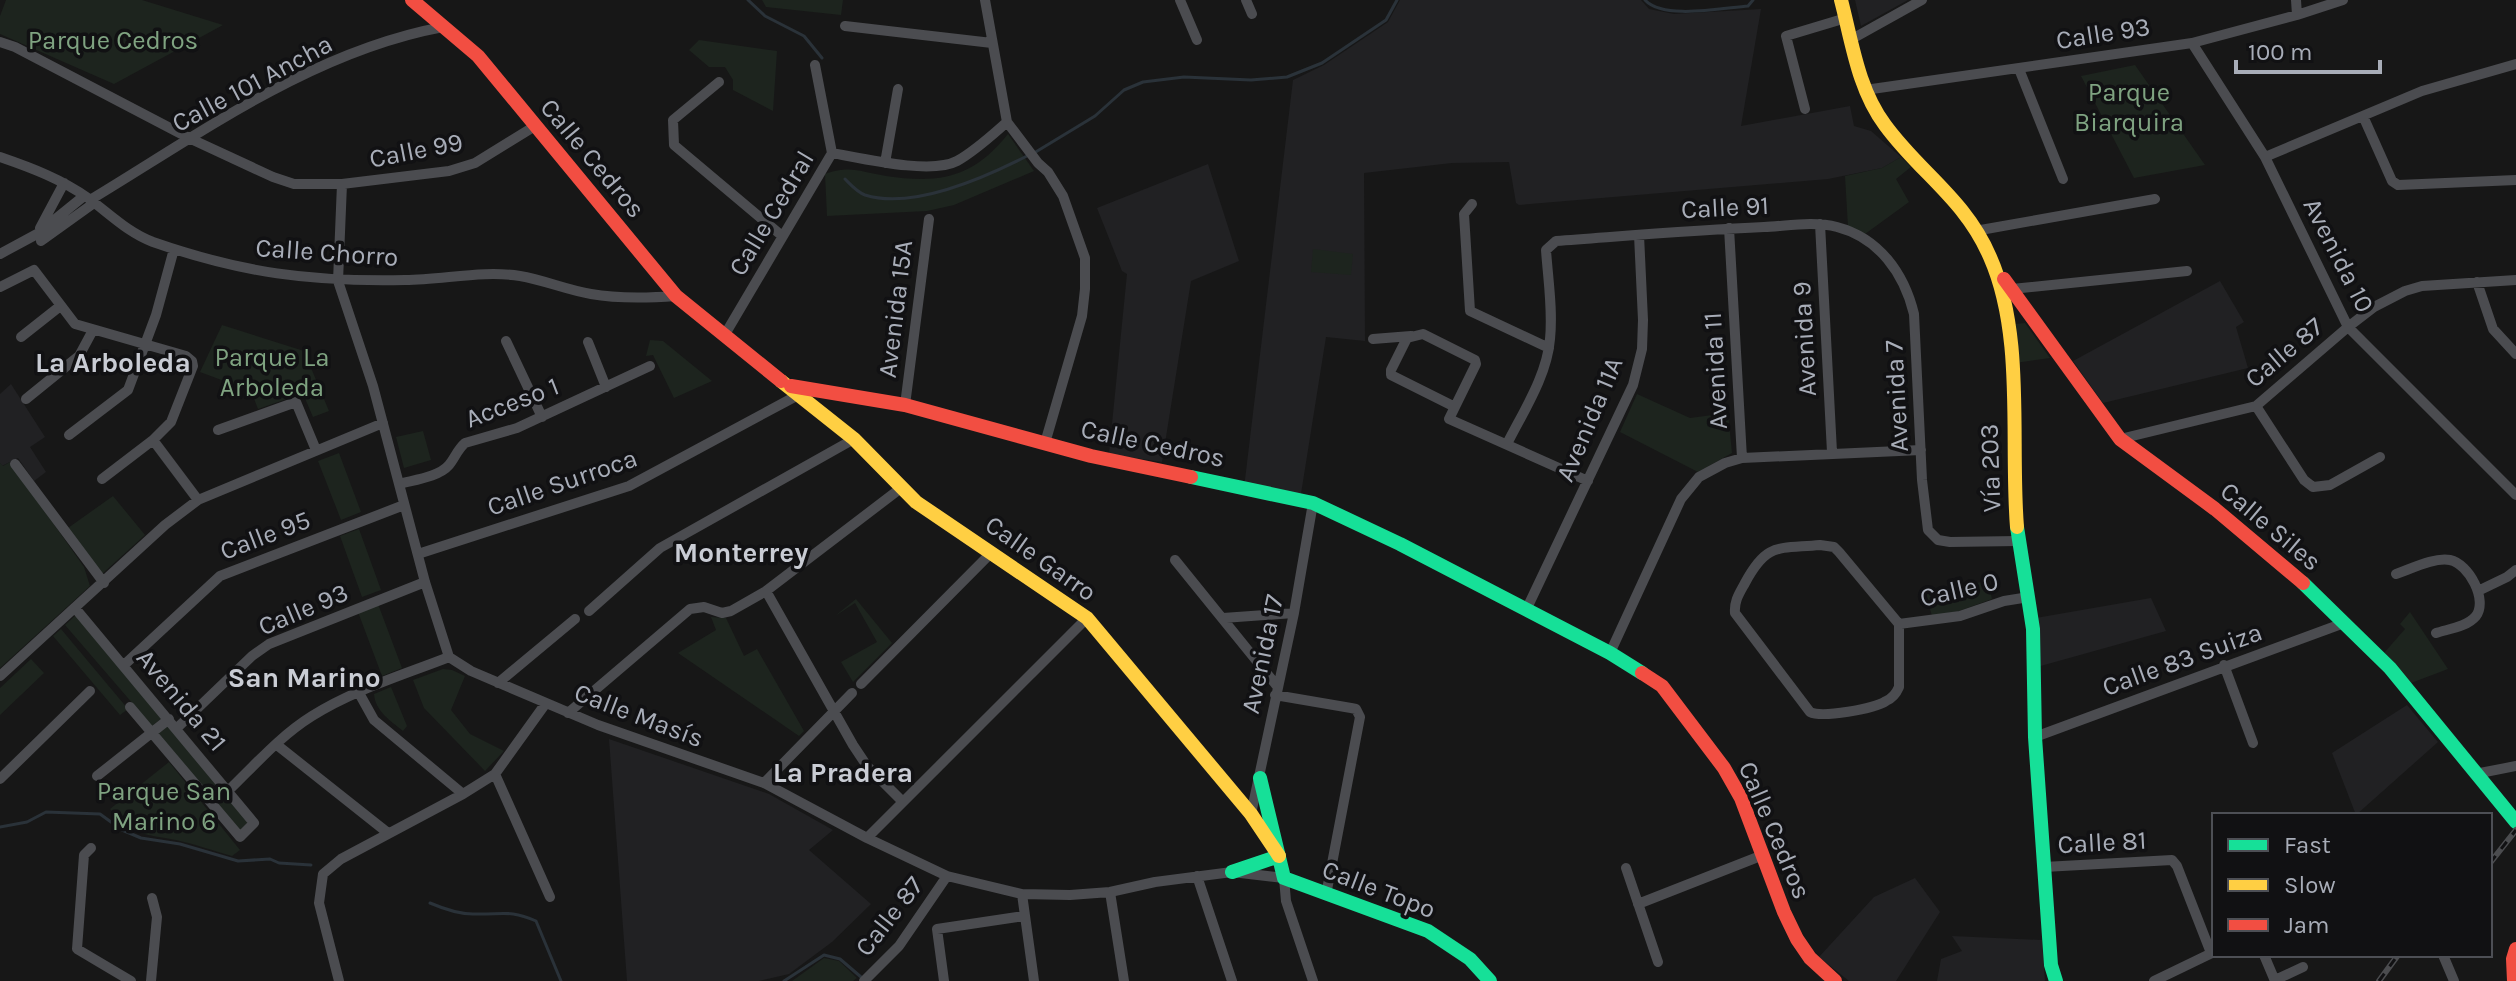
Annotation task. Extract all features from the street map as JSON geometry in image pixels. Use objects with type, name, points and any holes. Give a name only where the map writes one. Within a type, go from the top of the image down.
[{"type":"street","name":"Calle Cedros","points":[[412,0],[478,56],[676,296],[796,390],[905,405],[1091,456],[1313,503],[1527,608],[1610,653],[1662,686],[1735,784],[1797,939],[1810,958],[1835,981]]},
{"type":"street","points":[[985,0],[1007,122],[1048,172],[1063,196],[1085,258],[1082,316],[1045,443]]},
{"type":"street","points":[[1180,0],[1197,40]]},
{"type":"street","points":[[1246,0],[1252,14]]},
{"type":"street","name":"Vía 203","points":[[1841,0],[1865,90],[1888,129],[1953,197],[1997,270],[2007,300],[2011,327],[2014,490],[2018,541],[2033,629],[2035,737],[2051,965],[2056,981]]},
{"type":"street","points":[[1852,39],[1922,0]]},
{"type":"street","points":[[2296,0],[2297,15]]},
{"type":"street","name":"Calle 93","points":[[1865,90],[2192,43],[2343,0]]},
{"type":"street","points":[[1805,109],[1786,36],[1846,18]]},
{"type":"street","points":[[845,26],[992,43]]},
{"type":"street","name":"Calle 101 Ancha","points":[[1,252],[39,237],[89,200],[239,109],[349,56],[406,34],[443,27]]},
{"type":"street","name":"Calle 99","points":[[0,42],[191,139],[294,184],[342,184],[449,171],[475,163],[535,126]]},
{"type":"street","name":"Avenida 10","points":[[2192,43],[2265,157],[2348,327],[2516,495]]},
{"type":"street","points":[[2265,157],[2422,91],[2516,64]]},
{"type":"street","points":[[815,65],[832,153]]},
{"type":"street","points":[[2019,69],[2063,179]]},
{"type":"street","points":[[719,82],[673,120],[674,145],[781,235]]},
{"type":"street","points":[[885,163],[898,89]]},
{"type":"street","points":[[2363,116],[2392,181],[2398,185],[2516,180]]},
{"type":"street","name":"Calle Cedral","points":[[724,336],[832,153],[885,163],[936,167],[955,163],[1007,122]]},
{"type":"street","name":"Calle Chorro","points":[[0,157],[34,168],[64,183],[131,232],[220,264],[264,273],[338,281],[508,275],[592,295],[676,296]]},
{"type":"street","points":[[39,237],[64,183]]},
{"type":"street","points":[[228,791],[310,717],[359,693],[449,657],[425,582],[383,423],[338,281],[342,184]]},
{"type":"street","points":[[1975,231],[2155,199]]},
{"type":"street","points":[[1472,204],[1464,214],[1470,311],[1549,348],[1539,378],[1507,444]]},
{"type":"street","name":"Avenida 15A","points":[[905,405],[929,219]]},
{"type":"street","name":"Calle 91","points":[[1549,348],[1551,324],[1546,250],[1556,241],[1820,224],[1858,236],[1875,246],[1893,264]]},
{"type":"street","name":"Avenida 9","points":[[1820,224],[1832,452]]},
{"type":"street","name":"Avenida 11","points":[[1610,653],[1681,499],[1699,477],[1742,458],[1729,228]]},
{"type":"street","name":"Avenida 11A","points":[[1527,608],[1633,385],[1642,349],[1639,235]]},
{"type":"street","points":[[69,435],[127,392],[145,345],[174,249]]},
{"type":"street","name":"Avenida 7","points":[[1893,264],[1904,283],[1914,314],[1925,522],[1928,530],[1938,540],[1950,542],[2018,541]]},
{"type":"street","points":[[0,287],[34,270],[59,307],[75,324],[186,356],[192,361],[193,366],[175,416],[153,440],[102,479]]},
{"type":"street","name":"Calle Siles","points":[[1997,270],[2120,439],[2215,509],[2296,576],[2390,668],[2516,822]]},
{"type":"street","points":[[2012,289],[2187,271]]},
{"type":"street","name":"Calle 87","points":[[2120,439],[2256,406],[2348,327],[2374,307],[2405,291],[2422,286],[2516,280]]},
{"type":"street","points":[[2477,282],[2493,329],[2516,354]]},
{"type":"street","points":[[21,337],[59,307]]},
{"type":"street","points":[[2011,327],[2021,320],[2034,321]]},
{"type":"street","points":[[26,399],[79,356],[93,330]]},
{"type":"street","points":[[1373,339],[1423,334],[1475,360],[1476,364],[1449,419],[1588,481]]},
{"type":"street","points":[[1411,336],[1403,340],[1391,375],[1455,407]]},
{"type":"street","points":[[506,341],[542,417]]},
{"type":"street","points":[[588,342],[606,387]]},
{"type":"street","name":"Acceso 1","points":[[399,484],[440,471],[449,465],[465,443],[517,428],[650,366]]},
{"type":"street","name":"Calle Garro","points":[[796,390],[854,439],[916,502],[1087,618],[1251,814],[1279,856],[1284,878]]},
{"type":"street","name":"Calle Surroca","points":[[418,554],[629,486],[796,390]]},
{"type":"street","points":[[218,430],[296,402],[316,450]]},
{"type":"street","points":[[2256,406],[2304,480],[2313,487],[2330,485],[2380,457]]},
{"type":"street","points":[[0,676],[165,525],[198,500],[383,423]]},
{"type":"street","points":[[589,611],[660,548],[854,439]]},
{"type":"street","points":[[153,440],[198,500]]},
{"type":"street","points":[[1742,458],[1921,450]]},
{"type":"street","points":[[15,464],[104,583]]},
{"type":"street","points":[[568,713],[690,609],[704,607],[722,613],[731,611],[766,591],[901,488]]},
{"type":"street","name":"Avenida 17","points":[[1251,814],[1294,613],[1313,503]]},
{"type":"street","name":"Calle 95","points":[[124,665],[220,576],[404,505]]},
{"type":"street","points":[[1827,545],[1839,552],[1899,624],[1899,687],[1895,695],[1881,704],[1815,715],[1738,618],[1735,602],[1756,562],[1763,555],[1776,549],[1827,545]]},
{"type":"street","points":[[861,684],[992,552]]},
{"type":"street","points":[[1175,560],[1276,690],[1351,708],[1359,713],[1360,722],[1326,895]]},
{"type":"street","points":[[2396,574],[2450,560],[2458,564],[2478,591],[2479,609],[2474,619],[2436,633]]},
{"type":"street","points":[[2478,591],[2516,570]]},
{"type":"street","name":"Calle 93","points":[[177,728],[252,656],[267,646],[425,582]]},
{"type":"street","points":[[766,591],[867,766],[903,802]]},
{"type":"street","name":"Calle 0","points":[[1899,624],[1960,616],[2004,601],[2029,597]]},
{"type":"street","name":"Avenida 21","points":[[75,608],[254,823],[240,837],[130,707]]},
{"type":"street","points":[[1223,618],[1294,613]]},
{"type":"street","points":[[867,838],[1087,618]]},
{"type":"street","points":[[498,683],[575,619]]},
{"type":"street","name":"Calle 83 Suiza","points":[[2035,737],[2344,623]]},
{"type":"street","name":"Calle Masís","points":[[449,657],[498,683],[568,713],[764,783],[947,876],[1022,894],[1110,892],[1232,872],[1284,878]]},
{"type":"street","points":[[2224,665],[2253,743]]},
{"type":"street","points":[[0,779],[90,691]]},
{"type":"street","points":[[359,693],[374,720],[463,794]]},
{"type":"street","points":[[764,783],[852,693]]},
{"type":"street","points":[[339,981],[319,903],[323,874],[341,859],[495,774],[546,703]]},
{"type":"street","points":[[97,776],[169,719]]},
{"type":"street","points":[[277,745],[388,833]]},
{"type":"street","points":[[2475,774],[2516,766]]},
{"type":"street","points":[[495,774],[550,897]]},
{"type":"street","points":[[1232,872],[1279,856],[1267,817],[1260,778]]},
{"type":"street","points":[[91,848],[84,855],[77,949],[131,981]]},
{"type":"street","points":[[1638,904],[1763,855]]},
{"type":"street","name":"Calle 81","points":[[2044,867],[2172,860],[2212,952]]},
{"type":"street","points":[[1626,868],[1658,962]]},
{"type":"street","name":"Calle 87","points":[[864,981],[899,946],[947,876]]},
{"type":"street","points":[[1197,876],[1232,981]]},
{"type":"street","points":[[1284,878],[1286,901],[1313,981]]},
{"type":"street","name":"Calle Topo","points":[[1284,878],[1428,931],[1470,959],[1490,981]]},
{"type":"street","points":[[1110,892],[1124,981]]},
{"type":"street","points":[[1022,894],[1034,981]]},
{"type":"street","points":[[151,981],[157,917],[152,898]]},
{"type":"street","points":[[944,981],[937,929],[1024,916]]},
{"type":"street","points":[[2514,981],[2516,949]]},
{"type":"street","points":[[2154,981],[2212,952]]},
{"type":"street","points":[[2265,957],[2275,981],[2303,967]]},
{"type":"street","points":[[2444,957],[2454,981]]},
{"type":"shaded area","points":[[1400,0],[1641,0],[1649,9],[1674,14],[1761,9],[1741,126],[1850,106],[1854,126],[1871,131],[1901,157],[1882,168],[1828,179],[1519,205],[1516,203],[1509,162],[1452,163],[1364,173],[1365,341],[1326,337],[1300,500],[1244,488],[1293,80],[1324,65],[1388,22]]},
{"type":"shaded area","points":[[1855,0],[1908,0],[1861,26]]},
{"type":"shaded area","points":[[1208,164],[1239,261],[1191,281],[1162,462],[1109,454],[1127,274],[1122,271],[1097,208]]},
{"type":"shaded area","points":[[2220,281],[2244,322],[2236,327],[2248,368],[2103,403],[2073,361]]},
{"type":"shaded area","points":[[11,384],[45,437],[30,447],[46,472],[34,481],[18,458],[2,466],[0,463],[0,394]]},
{"type":"shaded area","points":[[2151,598],[2166,631],[2037,667],[2036,618]]},
{"type":"shaded area","points":[[2407,705],[2438,742],[2358,813],[2355,813],[2332,753]]},
{"type":"shaded area","points":[[609,739],[769,794],[833,830],[809,850],[871,904],[832,942],[789,974],[759,981],[627,981]]},
{"type":"shaded area","points":[[1915,878],[1940,912],[1896,981],[1849,981],[1819,957],[1874,897]]},
{"type":"shaded area","points":[[1952,936],[2042,940],[2045,981],[1937,981],[1941,959],[1962,951]]},
{"type":"green space","name":"Parque Cedros","points":[[6,0],[142,0],[223,25],[114,84],[0,34],[0,16]]},
{"type":"green space","points":[[762,0],[843,0],[841,15],[766,7]]},
{"type":"green space","points":[[699,40],[777,51],[773,111],[733,90],[733,80],[725,67],[709,67],[689,50]]},
{"type":"green space","name":"Parque Biarquira","points":[[2135,65],[2205,165],[2134,178],[2081,76]]},
{"type":"green space","points":[[1008,134],[1034,171],[954,205],[927,211],[827,216],[825,174],[849,170],[905,178],[939,178],[968,169],[995,149]]},
{"type":"green space","points":[[1901,157],[1911,167],[1896,179],[1909,202],[1865,234],[1848,227],[1845,176],[1882,168]]},
{"type":"green space","points":[[1313,249],[1353,254],[1351,275],[1311,272]]},
{"type":"green space","points":[[2025,323],[2050,358],[2015,363],[2015,324]]},
{"type":"green space","name":"Parque La Arboleda","points":[[222,325],[304,351],[329,411],[313,417],[304,396],[298,395],[258,409],[251,391],[200,372]]},
{"type":"green space","points":[[650,340],[663,341],[712,381],[674,398],[653,355],[646,356]]},
{"type":"green space","points":[[1637,394],[1690,418],[1728,413],[1732,453],[1698,472],[1620,432]]},
{"type":"green space","points":[[423,431],[431,460],[404,468],[396,437]]},
{"type":"green space","points":[[339,453],[361,512],[341,520],[318,461]]},
{"type":"green space","points":[[10,462],[84,567],[90,586],[0,668],[0,463],[3,466]]},
{"type":"green space","points":[[113,496],[145,535],[102,574],[68,528]]},
{"type":"green space","points":[[359,529],[381,590],[362,597],[340,536]]},
{"type":"green space","points":[[1988,581],[1992,599],[1959,611],[1932,616],[1925,592]]},
{"type":"green space","points":[[856,599],[892,643],[853,682],[841,662],[877,642],[855,603],[835,616]]},
{"type":"green space","points":[[378,604],[402,668],[382,676],[358,612]]},
{"type":"green space","points":[[2410,612],[2448,669],[2411,683],[2384,653],[2405,629],[2400,624]]},
{"type":"green space","points":[[76,615],[162,718],[152,726],[65,625]]},
{"type":"green space","points":[[711,617],[726,618],[744,656],[757,649],[804,731],[799,736],[678,653],[716,630]]},
{"type":"green space","points":[[61,629],[128,709],[120,715],[53,636]]},
{"type":"green space","points":[[31,659],[44,673],[0,715],[0,688]]},
{"type":"green space","points":[[443,669],[465,676],[451,710],[470,734],[504,751],[485,771],[424,708],[413,680]]},
{"type":"green space","points":[[391,687],[407,726],[403,731],[384,715],[375,700],[374,694]]},
{"type":"green space","points":[[168,724],[248,822],[240,831],[158,733]]},
{"type":"green space","name":"Parque San Marino 6","points":[[169,762],[240,850],[232,856],[147,835],[132,829],[110,809]]},
{"type":"green space","points":[[824,958],[839,961],[857,978],[853,981],[792,981]]},
{"type":"waterway","points":[[748,0],[765,16],[804,36],[822,58]]},
{"type":"waterway","points":[[1034,153],[1095,116],[1124,90],[1143,82],[1184,77],[1251,80],[1287,77],[1322,63],[1386,20],[1397,0]]},
{"type":"waterway","points":[[1645,0],[1665,10],[1679,11],[1748,6],[1753,0]]},
{"type":"waterway","points":[[845,179],[865,195],[884,199],[905,198],[970,182],[1027,156]]},
{"type":"waterway","points":[[0,827],[27,822],[46,812],[100,814],[122,830],[141,838],[180,844],[238,861],[270,859],[279,863],[311,865]]},
{"type":"waterway","points":[[430,903],[462,913],[512,914],[536,921],[561,981]]},
{"type":"waterway","points":[[784,981],[824,955],[840,959],[861,977]]},
{"type":"railway","points":[[2492,860],[2516,830]]},
{"type":"railway","points":[[2379,981],[2397,957]]},
{"type":"traffic: fast","points":[[1191,477],[1313,503],[1400,544],[1610,653],[1642,673]]},
{"type":"traffic: fast","points":[[2017,527],[2033,629],[2035,737],[2051,965],[2056,981]]},
{"type":"traffic: fast","points":[[2303,583],[2390,668],[2516,822]]},
{"type":"traffic: fast","points":[[1260,778],[1284,878],[1428,931],[1470,959],[1490,981]]},
{"type":"traffic: fast","points":[[1232,872],[1279,856]]},
{"type":"traffic: slow","points":[[1841,0],[1857,65],[1876,111],[1899,142],[1968,219],[1990,257],[2001,288],[2012,354],[2017,527]]},
{"type":"traffic: slow","points":[[781,381],[854,439],[916,502],[1087,618],[1251,814],[1279,856]]},
{"type":"traffic: jam","points":[[412,0],[478,56],[676,296],[781,381]]},
{"type":"traffic: jam","points":[[2004,279],[2120,439],[2215,509],[2303,583]]},
{"type":"traffic: jam","points":[[791,386],[905,405],[1091,456],[1191,477]]},
{"type":"traffic: jam","points":[[1642,673],[1662,686],[1724,768],[1741,798],[1797,939],[1810,958],[1835,981]]},
{"type":"traffic: jam","points":[[2514,981],[2516,949]]},
{"type":"district","name":"La Arboleda","points":[[113,362]]},
{"type":"district","name":"Monterrey","points":[[741,552]]},
{"type":"district","name":"San Marino","points":[[304,677]]},
{"type":"district","name":"La Pradera","points":[[843,772]]}]
